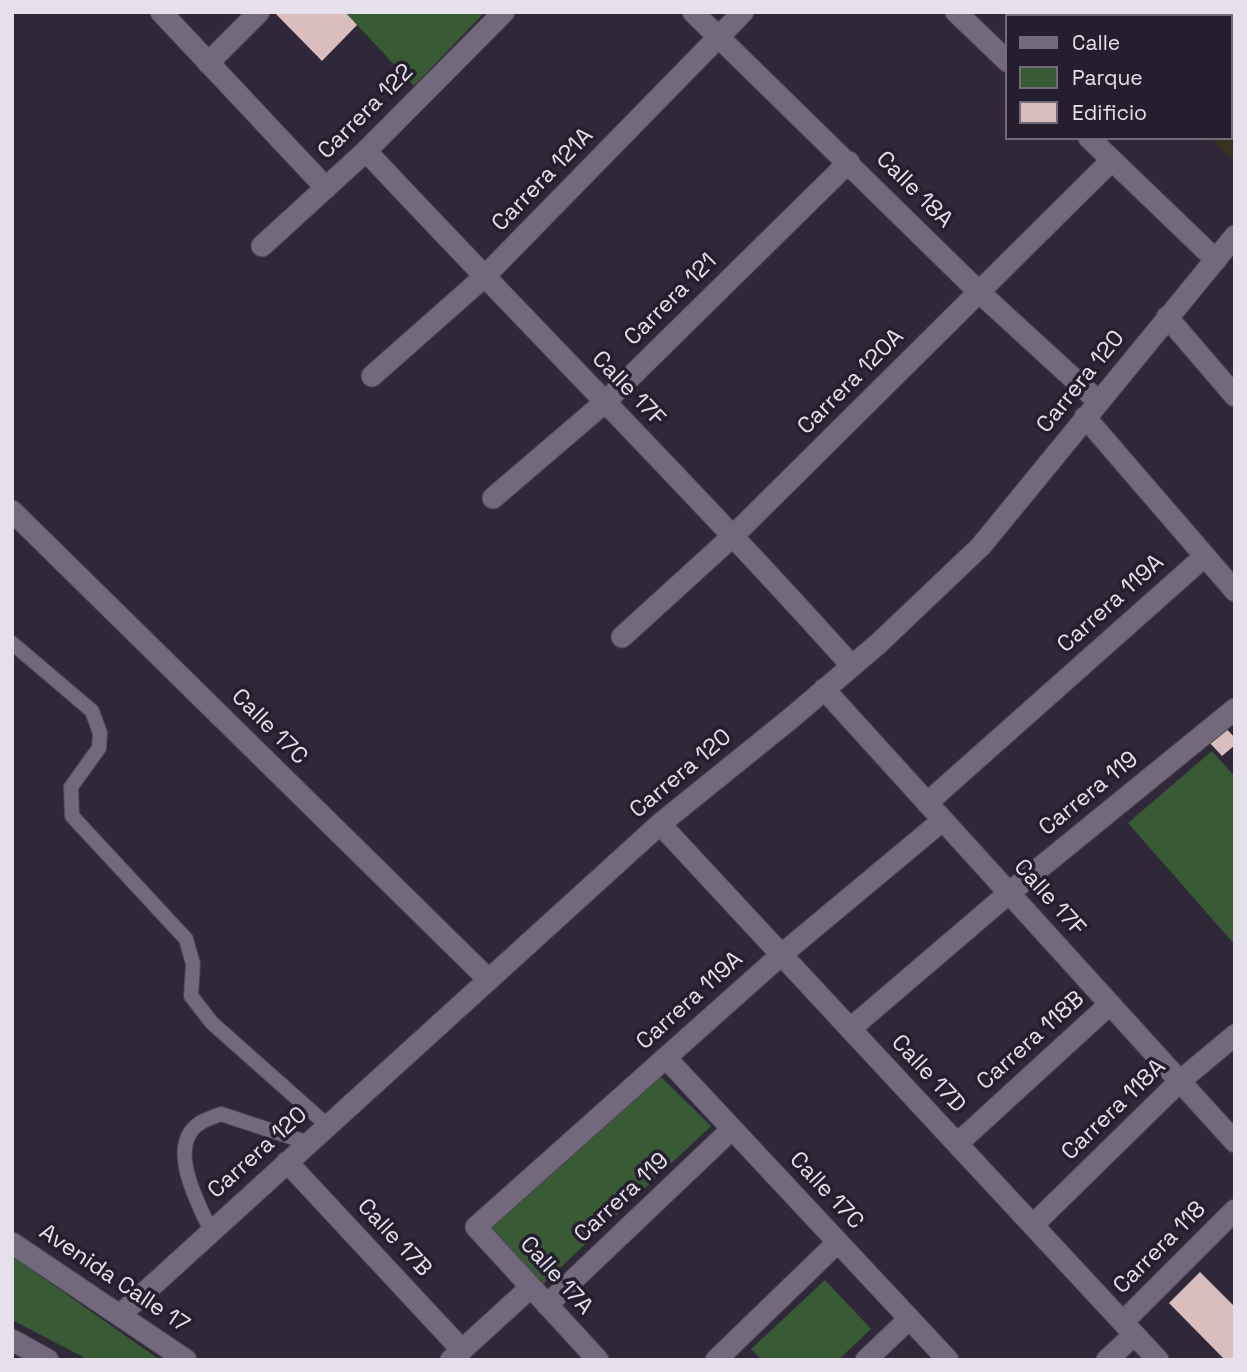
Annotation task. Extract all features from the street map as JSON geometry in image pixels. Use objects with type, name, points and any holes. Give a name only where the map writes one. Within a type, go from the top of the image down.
[{"type":"street","points":[[161,12],[326,188]]},
{"type":"street","points":[[208,63],[259,12]]},
{"type":"street","name":"Carrera 122","points":[[262,246],[366,151],[504,12]]},
{"type":"street","name":"Calle 18A","points":[[693,12],[849,162],[1092,410],[1235,591]]},
{"type":"street","name":"Carrera 121A","points":[[372,376],[484,277],[743,12]]},
{"type":"street","points":[[956,12],[1006,60]]},
{"type":"street","points":[[1091,140],[1216,260]]},
{"type":"street","name":"Calle 17F","points":[[366,151],[604,403],[734,535],[851,665]]},
{"type":"street","name":"Carrera 120A","points":[[622,637],[734,535],[1112,160]]},
{"type":"street","name":"Carrera 121","points":[[493,498],[604,403],[849,162]]},
{"type":"street","name":"Carrera 120","points":[[121,1314],[660,824],[824,690],[981,546],[1235,236]]},
{"type":"street","points":[[1167,317],[1235,396]]},
{"type":"street","name":"Calle 17C","points":[[13,513],[489,980]]},
{"type":"street","name":"Carrera 119A","points":[[927,803],[1205,556]]},
{"type":"street","name":"Calle 17F","points":[[824,690],[1235,1142]]},
{"type":"street","name":"Carrera 119","points":[[850,1029],[1009,893],[1235,709]]},
{"type":"street","name":"Carrera 119A","points":[[476,1227],[781,955],[943,820]]},
{"type":"street","name":"Calle 17D","points":[[660,824],[1158,1360]]},
{"type":"street","name":"Carrera 118B","points":[[957,1144],[1110,1004]]},
{"type":"street","name":"Carrera 118A","points":[[1033,1225],[1180,1081],[1235,1035]]},
{"type":"street","name":"Calle 17C","points":[[666,1058],[948,1360]]},
{"type":"street","name":"Carrera 119","points":[[547,1305],[733,1129]]},
{"type":"street","name":"Calle 17B","points":[[287,1163],[457,1355]]},
{"type":"street","name":"Carrera 118","points":[[1107,1360],[1128,1328],[1235,1210]]},
{"type":"street","name":"Calle 17A","points":[[476,1227],[598,1360]]},
{"type":"street","points":[[716,1360],[838,1242]]},
{"type":"street","name":"Avenida Calle 17","points":[[12,1243],[187,1360]]},
{"type":"street","points":[[457,1355],[531,1287]]},
{"type":"street","points":[[866,1360],[909,1319]]},
{"type":"street","points":[[12,1340],[48,1360]]},
{"type":"lane","points":[[12,643],[92,711],[96,722],[99,748],[71,788],[72,816],[186,939],[193,964],[191,996],[212,1023],[328,1126]]},
{"type":"lane","points":[[211,1231],[186,1175],[186,1142],[198,1124],[221,1114],[309,1143]]},
{"type":"shaded area","points":[[1086,12],[1235,12],[1235,162],[1213,140],[1233,140],[1233,14]]},
{"type":"green space","points":[[345,12],[485,12],[414,86]]},
{"type":"green space","points":[[1212,751],[1235,777],[1235,945],[1128,823]]},
{"type":"green space","points":[[660,1076],[711,1126],[543,1284],[489,1228]]},
{"type":"green space","points":[[12,1256],[160,1360],[89,1360],[12,1320]]},
{"type":"green space","points":[[825,1280],[871,1329],[838,1360],[762,1360],[751,1349]]},
{"type":"building","points":[[274,12],[345,12],[357,25],[322,61]]},
{"type":"building","points":[[1224,726],[1235,738],[1235,745],[1222,756],[1208,741]]},
{"type":"building","points":[[1200,1272],[1235,1307],[1235,1360],[1225,1360],[1169,1303]]}]
